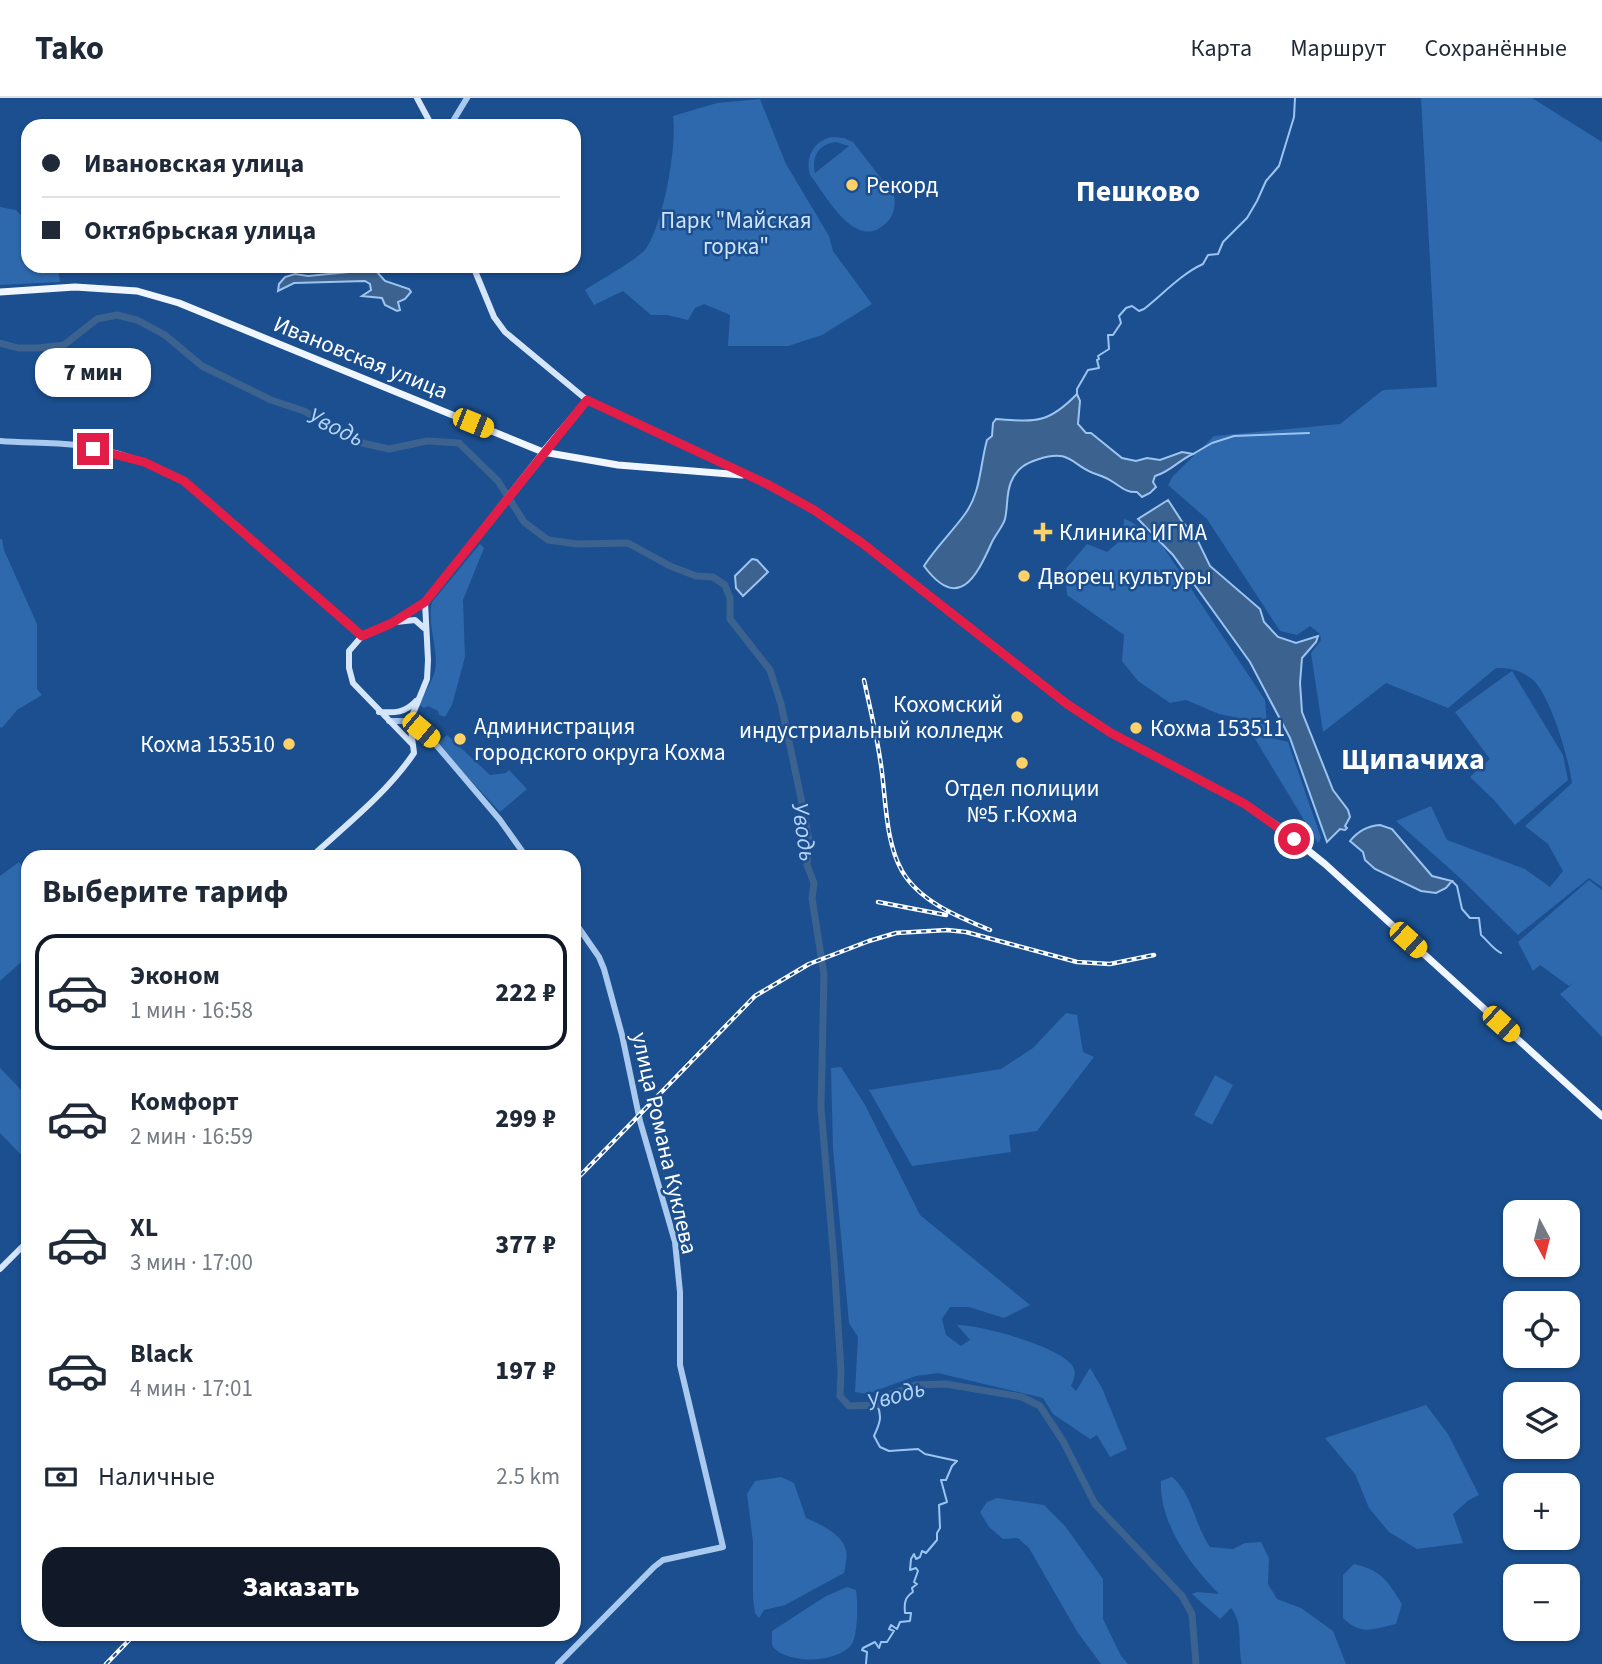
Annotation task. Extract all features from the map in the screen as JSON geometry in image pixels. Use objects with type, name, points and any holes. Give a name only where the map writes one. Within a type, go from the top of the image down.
[{"type":"main road","points":[[417,98],[428,119]]},
{"type":"main road","points":[[413,745],[353,683],[349,668],[349,651],[362,636],[392,623],[425,602],[587,400],[505,332],[494,317],[476,273]]},
{"type":"main road","name":"Ивановская улица","points":[[0,292],[92,288],[136,291],[179,303],[543,452],[576,460],[618,465],[749,476]]},
{"type":"main road","name":"Ивановская улица","points":[[587,400],[797,499],[862,543],[1087,718],[1245,804],[1279,827],[1325,864],[1602,1116]]},
{"type":"main road","points":[[706,471],[713,464],[712,458]]},
{"type":"main road","points":[[319,850],[361,811],[406,765],[414,753],[410,722],[427,678],[425,602]]},
{"type":"main road","points":[[392,623],[415,620],[420,622],[425,633]]},
{"type":"main road","points":[[379,712],[401,712],[409,709],[417,699]]},
{"type":"main road","points":[[0,1269],[21,1248]]},
{"type":"street","points":[[454,119],[467,98]]},
{"type":"street","points":[[0,441],[77,445],[160,468],[184,481],[362,636]]},
{"type":"street","points":[[388,721],[410,722],[440,750],[500,820],[521,850]]},
{"type":"street","name":"улица Романа Куклева","points":[[581,931],[604,969],[622,1035],[640,1121],[675,1242],[680,1303],[680,1365],[723,1547],[663,1560],[581,1641]]},
{"type":"street","name":"улица Романа Куклева","points":[[558,1664],[581,1641]]},
{"type":"green space","points":[[1421,98],[1532,98],[1602,142],[1602,887],[1589,878],[1518,935],[1396,821],[1431,806],[1447,840],[1525,869],[1550,887],[1563,871],[1548,844],[1525,826],[1572,783],[1558,728],[1539,687],[1532,679],[1519,672],[1496,668],[1448,708],[1386,683],[1323,732],[1311,653],[1321,640],[1320,634],[1310,626],[1297,635],[1280,631],[1207,519],[1168,485],[1173,476],[1214,436],[1340,424],[1383,390],[1437,387]]},
{"type":"green space","name":"Парк \"Майская горка\"","points":[[760,99],[786,164],[829,236],[833,251],[872,304],[822,335],[788,346],[728,346],[730,315],[704,304],[695,308],[688,320],[667,315],[651,315],[623,291],[594,305],[585,290],[637,257],[647,247],[653,235],[668,183],[673,146],[673,116],[717,103]]},
{"type":"green space","points":[[844,138],[853,142],[894,195],[894,211],[885,224],[874,231],[863,231],[852,226],[833,207],[810,175],[812,151],[825,139]],"holes":[[[836,142],[849,146],[815,173],[815,156],[821,148]]]},
{"type":"green space","points":[[0,207],[16,210],[21,215],[21,273],[59,273],[60,282],[0,285]]},
{"type":"green space","points":[[1124,519],[1160,542],[1265,700],[1268,737],[1288,742],[1321,838],[1318,843],[1243,719],[1219,714],[1186,700],[1170,703],[1138,681],[1122,661],[1124,635],[1067,595],[1065,570],[1087,544],[1107,552],[1123,538]]},
{"type":"green space","points":[[0,539],[37,624],[37,689],[42,695],[17,710],[2,728],[0,727]]},
{"type":"green space","points":[[480,544],[484,548],[463,600],[465,657],[452,705],[445,717],[428,706],[424,708],[418,704],[431,682],[436,666],[431,620],[432,602]]},
{"type":"green space","points":[[1512,671],[1563,755],[1568,780],[1515,825],[1470,777],[1490,759],[1455,712]]},
{"type":"green space","points":[[447,735],[490,775],[506,773],[509,770],[527,789],[500,812],[437,744]]},
{"type":"green space","points":[[19,862],[21,864],[21,962],[0,981],[0,876]]},
{"type":"green space","points":[[1589,880],[1602,890],[1602,1037],[1560,994],[1575,982],[1569,986],[1540,965],[1533,971],[1518,942]]},
{"type":"green space","points":[[1066,1013],[1077,1015],[1083,1052],[1094,1057],[1037,1131],[1009,1135],[1011,1152],[912,1166],[869,1090],[1001,1069],[1033,1048]]},
{"type":"green space","points":[[841,1067],[865,1105],[920,1215],[1030,1305],[1004,1318],[969,1307],[950,1307],[942,1319],[946,1335],[961,1346],[970,1340],[957,1325],[969,1326],[1036,1344],[1072,1365],[1075,1373],[1071,1386],[1076,1391],[1090,1368],[1102,1388],[1127,1449],[1110,1457],[1097,1435],[1090,1439],[1053,1414],[1043,1398],[938,1373],[916,1376],[867,1394],[855,1392],[858,1337],[849,1323],[833,1148],[831,1068]]},
{"type":"green space","points":[[0,1068],[21,1090],[21,1155],[0,1133]]},
{"type":"green space","points":[[1215,1075],[1233,1085],[1212,1125],[1194,1115]]},
{"type":"green space","points":[[1426,1405],[1448,1434],[1479,1495],[1453,1514],[1463,1543],[1417,1549],[1389,1532],[1369,1508],[1355,1474],[1325,1438]]},
{"type":"green space","points":[[781,1477],[794,1483],[806,1518],[830,1530],[840,1539],[847,1556],[844,1573],[785,1605],[764,1610],[759,1618],[755,1613],[753,1598],[753,1542],[747,1494],[755,1481]]},
{"type":"green space","points":[[1172,1477],[1189,1501],[1210,1547],[1233,1549],[1245,1543],[1261,1542],[1269,1558],[1268,1584],[1277,1599],[1301,1608],[1333,1631],[1346,1664],[1242,1664],[1238,1621],[1231,1608],[1220,1619],[1192,1594],[1219,1594],[1188,1557],[1171,1528],[1165,1512],[1161,1481]]},
{"type":"green space","points":[[997,1498],[1044,1505],[1065,1526],[1103,1579],[1103,1619],[1121,1656],[1128,1664],[1101,1664],[1078,1633],[1029,1548],[1018,1538],[1003,1539],[989,1527],[980,1512],[987,1502]]},
{"type":"green space","points":[[1354,1564],[1377,1573],[1392,1589],[1402,1604],[1396,1624],[1368,1630],[1356,1627],[1343,1618],[1343,1575]]},
{"type":"green space","points":[[847,1587],[856,1590],[857,1617],[854,1639],[845,1651],[824,1658],[800,1659],[780,1653],[773,1647],[772,1631],[826,1596]]},
{"type":"shaded area","points":[[378,273],[385,281],[411,292],[398,302],[400,310],[397,311],[385,305],[382,298],[362,296],[371,290],[370,284],[365,281],[294,283],[278,291],[279,284],[285,277],[295,274],[308,276]]},
{"type":"shaded area","points":[[1077,394],[1080,401],[1078,424],[1086,433],[1091,433],[1122,458],[1136,461],[1147,458],[1160,460],[1182,452],[1193,454],[1155,476],[1153,482],[1156,487],[1142,497],[1137,492],[1130,492],[1064,457],[1049,456],[1030,462],[1013,477],[1008,491],[1004,522],[972,578],[965,585],[956,588],[947,587],[936,580],[924,566],[970,506],[977,488],[987,440],[992,436],[996,419],[1041,419],[1058,411]]},
{"type":"shaded area","points":[[1168,500],[1183,523],[1194,533],[1210,566],[1260,609],[1264,622],[1278,637],[1296,643],[1318,636],[1302,658],[1302,712],[1333,790],[1350,817],[1345,826],[1347,828],[1340,829],[1327,842],[1290,738],[1250,662],[1173,555],[1138,519]]},
{"type":"shaded area","points":[[752,559],[757,560],[768,572],[743,596],[736,588],[735,576]]},
{"type":"shaded area","points":[[1380,825],[1392,829],[1432,876],[1452,881],[1446,888],[1436,893],[1421,891],[1375,869],[1365,860],[1363,852],[1350,841],[1363,830]]},
{"type":"waterway","points":[[1077,394],[1088,370],[1099,368],[1098,356],[1109,349],[1108,335],[1113,335],[1121,323],[1119,316],[1126,308],[1132,306],[1139,311],[1144,309],[1203,264],[1208,255],[1218,254],[1223,242],[1247,218],[1266,181],[1279,166],[1294,117],[1295,98]]},
{"type":"waterway","name":"Уводь","points":[[0,343],[18,348],[64,345],[97,319],[117,315],[137,320],[165,335],[202,366],[271,400],[304,411],[358,442],[389,449],[427,441],[459,443],[498,481],[524,522],[548,540],[577,544],[628,543],[670,566],[696,576],[713,577],[725,585],[730,598],[730,619],[770,670],[781,704],[809,840],[807,865],[814,883],[812,898],[824,975],[821,1108],[834,1260],[841,1371],[840,1396],[849,1406],[877,1405],[891,1394],[915,1385],[946,1384],[1022,1397],[1040,1406],[1063,1441],[1095,1504],[1182,1596],[1192,1614],[1196,1664]]},
{"type":"waterway","points":[[1193,454],[1212,443],[1234,436],[1309,433]]},
{"type":"waterway","points":[[1452,881],[1457,886],[1462,909],[1470,918],[1479,918],[1481,935],[1501,953]]},
{"type":"waterway","points":[[866,1664],[867,1652],[862,1650],[863,1648],[875,1642],[879,1648],[881,1642],[887,1642],[894,1631],[889,1629],[891,1625],[897,1629],[900,1622],[910,1621],[911,1613],[905,1613],[905,1603],[917,1584],[914,1582],[918,1571],[916,1568],[910,1570],[911,1559],[914,1554],[916,1559],[922,1551],[926,1553],[937,1540],[940,1528],[939,1505],[947,1502],[941,1480],[946,1480],[957,1461],[925,1454],[918,1449],[889,1451],[880,1447],[874,1436],[880,1417],[877,1405]]},
{"type":"railway","points":[[864,680],[879,754],[889,833],[902,871],[930,900],[953,914],[990,930]]},
{"type":"railway","points":[[878,902],[946,915]]},
{"type":"railway","points":[[581,1175],[755,996],[809,964],[896,933],[947,930],[966,932],[1077,962],[1110,964],[1154,955]]},
{"type":"railway","points":[[106,1664],[128,1641]]},
{"type":"place","name":"Рекорд","points":[[852,185]]},
{"type":"place","name":"Клиника ИГМА","points":[[1043,532]]},
{"type":"place","name":"Дворец культуры","points":[[1024,576]]},
{"type":"place","name":"Кохомский индустриальный колледж","points":[[1017,717]]},
{"type":"place","name":"Кохма 153511","points":[[1136,728]]},
{"type":"place","name":"Администрация городского округа Кохма","points":[[460,739]]},
{"type":"place","name":"Кохма 153510","points":[[289,744]]},
{"type":"place","name":"Отдел полиции №5 г.Кохма","points":[[1022,763]]},
{"type":"district","name":"Пешково","points":[[1138,191]]},
{"type":"district","name":"Щипачиха","points":[[1413,759]]},
{"type":"route","points":[[93,449],[144,462],[184,481],[362,636],[392,623],[425,602],[587,400],[790,495],[862,543],[1067,704],[1111,733],[1245,804],[1294,839]]}]
